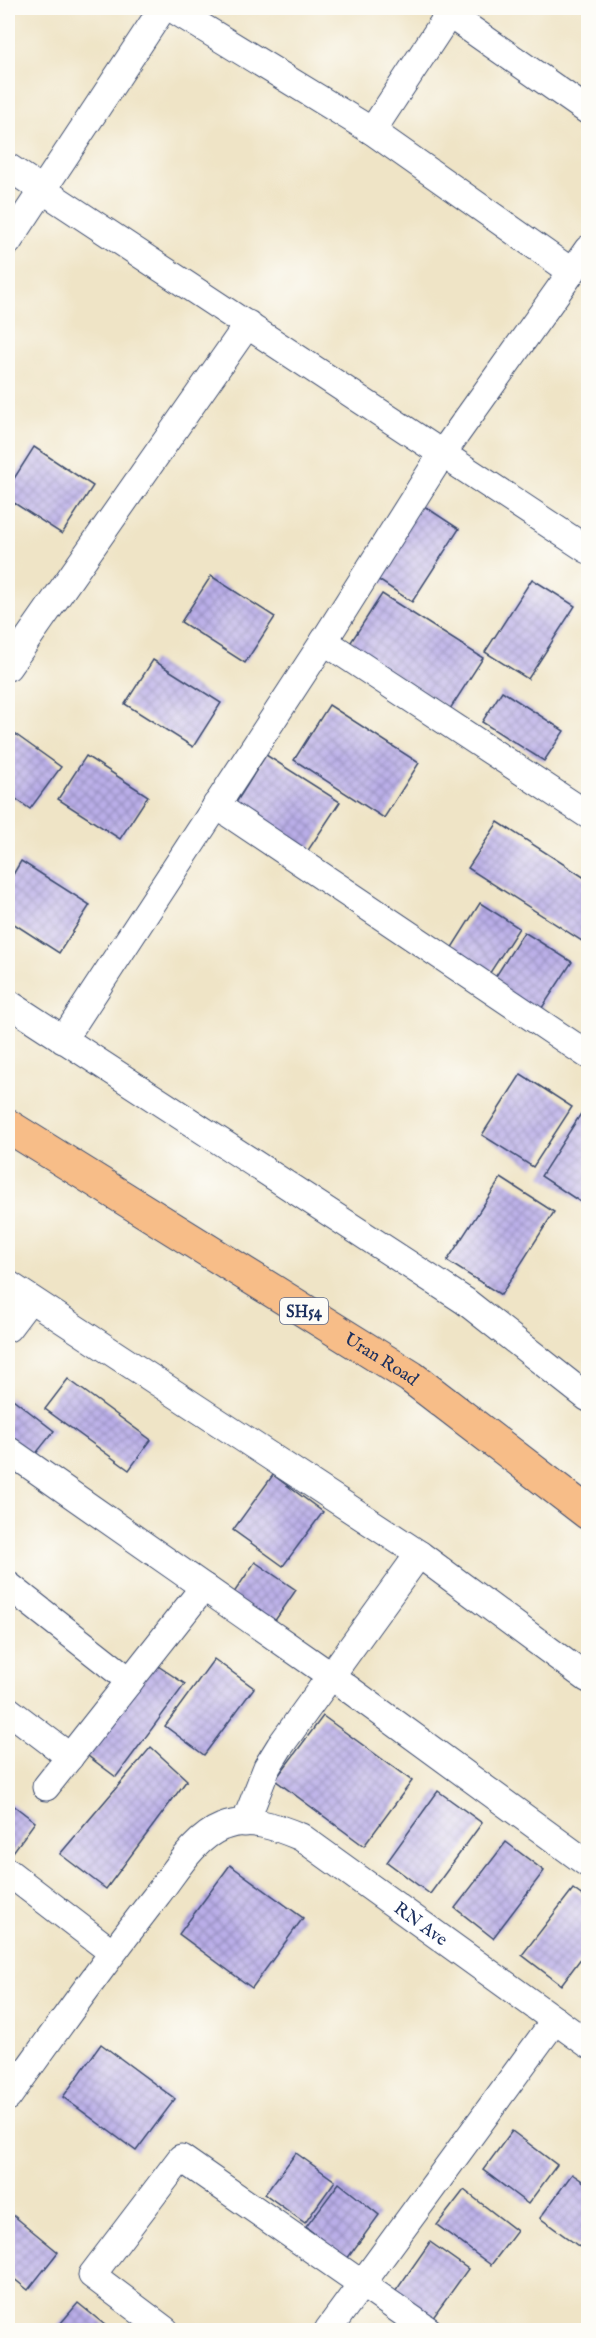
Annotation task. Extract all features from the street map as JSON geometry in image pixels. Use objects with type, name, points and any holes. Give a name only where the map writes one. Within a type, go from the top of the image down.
[{"type":"main road","name":"Uran Road","points":[[8,1125],[411,1377],[588,1513]]},
{"type":"street","points":[[8,242],[163,8]]},
{"type":"street","points":[[171,8],[372,132],[573,272]]},
{"type":"street","points":[[372,132],[451,11],[588,111]]},
{"type":"street","points":[[8,167],[588,550]]},
{"type":"street","points":[[63,1040],[324,641],[442,454],[588,249]]},
{"type":"street","points":[[8,667],[248,324]]},
{"type":"street","points":[[324,641],[588,815]]},
{"type":"street","points":[[216,805],[588,1055]]},
{"type":"street","points":[[8,1003],[465,1301],[588,1398]]},
{"type":"street","points":[[8,1284],[419,1554],[588,1679]]},
{"type":"street","points":[[8,1329],[30,1299]]},
{"type":"street","points":[[8,1450],[331,1676],[588,1864]]},
{"type":"street","points":[[8,2097],[112,1952],[201,1840],[222,1827],[245,1823],[267,1767],[419,1554]]},
{"type":"street","points":[[8,1585],[130,1681]]},
{"type":"street","points":[[46,1787],[204,1587]]},
{"type":"street","points":[[8,1710],[70,1757]]},
{"type":"street","name":"RN Ave","points":[[245,1823],[274,1826],[301,1837],[588,2044]]},
{"type":"street","points":[[8,1872],[112,1952]]},
{"type":"street","points":[[328,2331],[555,2020]]},
{"type":"street","points":[[165,2331],[92,2275],[181,2158],[428,2331]]},
{"type":"building","points":[[34,447],[93,486],[62,534],[8,499],[8,488]]},
{"type":"building","points":[[421,504],[459,529],[412,602],[374,577]]},
{"type":"building","points":[[211,576],[275,617],[245,663],[181,622]]},
{"type":"building","points":[[532,579],[575,606],[528,679],[485,652]]},
{"type":"building","points":[[382,594],[483,658],[450,709],[349,645]]},
{"type":"building","points":[[153,660],[221,703],[193,747],[125,704]]},
{"type":"building","points":[[502,691],[564,731],[544,761],[482,722]]},
{"type":"building","points":[[329,705],[419,763],[384,818],[294,760]]},
{"type":"building","points":[[8,729],[61,767],[30,809],[8,793]]},
{"type":"building","points":[[266,755],[340,802],[305,855],[232,809]]},
{"type":"building","points":[[86,756],[148,796],[120,839],[58,799]]},
{"type":"building","points":[[498,822],[588,880],[588,945],[468,868]]},
{"type":"building","points":[[21,861],[90,905],[59,953],[8,920],[8,883]]},
{"type":"building","points":[[480,903],[519,928],[484,982],[446,957]]},
{"type":"building","points":[[524,932],[572,962],[536,1017],[489,987]]},
{"type":"building","points":[[521,1074],[572,1107],[533,1167],[482,1135]]},
{"type":"building","points":[[582,1112],[588,1115],[588,1207],[541,1176]]},
{"type":"building","points":[[501,1178],[554,1212],[501,1295],[447,1261]]},
{"type":"building","points":[[68,1379],[151,1440],[129,1470],[45,1409]]},
{"type":"building","points":[[9,1396],[54,1431],[34,1456],[8,1435]]},
{"type":"building","points":[[273,1475],[323,1512],[283,1566],[233,1530]]},
{"type":"building","points":[[255,1562],[296,1590],[272,1625],[231,1597]]},
{"type":"building","points":[[214,1659],[254,1688],[204,1755],[165,1726]]},
{"type":"building","points":[[155,1664],[185,1684],[116,1777],[84,1753]]},
{"type":"building","points":[[323,1716],[412,1781],[364,1846],[275,1780]]},
{"type":"building","points":[[151,1747],[187,1780],[106,1889],[60,1854]]},
{"type":"building","points":[[438,1791],[482,1823],[430,1894],[387,1862]]},
{"type":"building","points":[[8,1801],[35,1822],[8,1859]]},
{"type":"building","points":[[506,1842],[544,1871],[493,1938],[455,1908]]},
{"type":"building","points":[[230,1865],[303,1918],[252,1988],[179,1934]]},
{"type":"building","points":[[573,1889],[588,1900],[588,1949],[561,1985],[522,1955]]},
{"type":"building","points":[[101,2044],[175,2099],[136,2151],[63,2097]]},
{"type":"building","points":[[512,2131],[557,2165],[528,2204],[483,2170]]},
{"type":"building","points":[[296,2153],[335,2181],[305,2223],[265,2194]]},
{"type":"building","points":[[572,2174],[588,2185],[588,2253],[540,2218]]},
{"type":"building","points":[[339,2183],[379,2215],[347,2259],[306,2227]]},
{"type":"building","points":[[464,2190],[517,2231],[491,2265],[437,2225]]},
{"type":"building","points":[[8,2211],[58,2252],[28,2290],[8,2274]]},
{"type":"building","points":[[430,2242],[468,2269],[432,2319],[395,2292]]},
{"type":"building","points":[[78,2303],[111,2330],[55,2330]]}]
